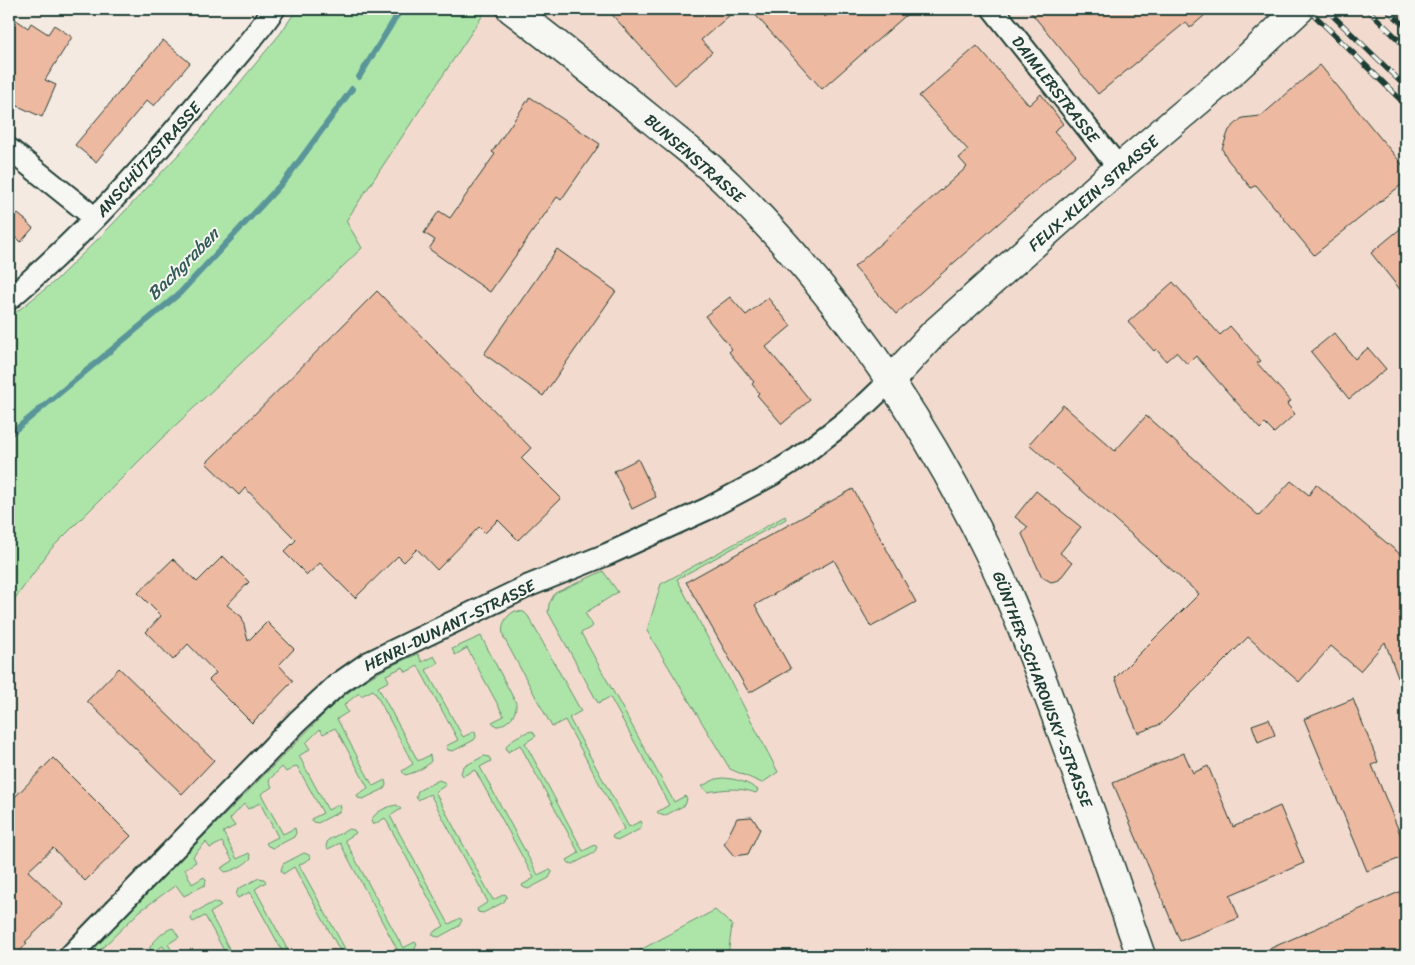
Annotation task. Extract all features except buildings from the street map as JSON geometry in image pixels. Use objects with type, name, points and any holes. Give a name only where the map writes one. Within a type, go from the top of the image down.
[{"type":"street","name":"ANSCHÜTZSTRASSE","points":[[9,299],[44,269],[95,218],[180,126],[274,9]]},
{"type":"street","name":"BUNSENSTRASSE","points":[[511,9],[727,183],[809,273],[845,317],[890,381]]},
{"type":"street","name":"DAIMLERSTRASSE","points":[[993,9],[1119,168]]},
{"type":"street","name":"FELIX-KLEIN-STRASSE","points":[[890,381],[933,334],[1119,168],[1226,77],[1297,11]]},
{"type":"street","points":[[9,149],[95,218]]},
{"type":"street","name":"HENRI-DUNANT-STRASSE","points":[[70,956],[298,721],[338,684],[368,662],[528,586],[608,554],[698,513],[773,474],[798,458],[841,425],[890,381]]},
{"type":"street","name":"GÜNTHER-SCHAROWSKY-STRASSE","points":[[890,381],[932,447],[984,544],[1012,603],[1075,769],[1141,956]]},
{"type":"shaded area","points":[[487,9],[1406,9],[1406,956],[9,956],[9,607],[51,549],[160,440],[362,248],[345,221]]},
{"type":"green space","points":[[297,9],[487,9],[346,221],[362,248],[160,440],[51,549],[9,607],[9,318],[55,281],[109,228],[195,137],[280,34]]},
{"type":"green space","points":[[785,516],[786,519],[677,579],[778,772],[762,783],[730,769],[647,631],[661,584]]},
{"type":"green space","points":[[603,571],[618,592],[585,613],[593,626],[581,633],[674,802],[685,796],[687,799],[685,805],[664,816],[657,812],[669,805],[610,697],[598,703],[548,612],[549,604],[555,593]]},
{"type":"green space","points":[[515,611],[524,612],[528,616],[581,711],[569,718],[629,827],[641,821],[642,823],[640,829],[619,840],[614,839],[612,836],[624,829],[565,720],[552,727],[504,638],[502,630],[504,623],[508,616]]},
{"type":"green space","points":[[481,636],[516,703],[512,718],[499,726],[492,722],[504,716],[467,648],[455,655],[452,649]]},
{"type":"green space","points":[[418,654],[422,662],[434,656],[438,663],[426,670],[463,737],[475,731],[476,737],[474,740],[453,751],[448,750],[446,746],[458,740],[418,666],[406,672],[403,667],[386,675],[389,681],[378,687],[418,761],[430,755],[431,761],[429,764],[420,770],[405,775],[402,771],[413,764],[377,696],[373,690],[361,696],[359,693],[344,705],[348,712],[337,719],[373,786],[385,780],[386,785],[384,789],[363,799],[358,798],[357,795],[368,788],[339,734],[335,728],[323,734],[320,729],[306,743],[310,749],[299,756],[328,810],[340,804],[341,809],[339,812],[318,823],[313,822],[311,819],[323,813],[297,766],[286,772],[282,767],[269,780],[272,787],[261,794],[283,834],[295,828],[296,833],[294,837],[273,848],[268,846],[266,843],[278,837],[260,803],[248,809],[244,804],[230,819],[235,826],[223,832],[237,859],[249,853],[251,858],[248,861],[239,867],[225,872],[221,868],[233,861],[222,842],[210,848],[206,842],[193,856],[196,862],[185,869],[192,884],[204,877],[206,880],[205,885],[184,896],[176,885],[140,911],[94,956],[86,956],[331,707],[372,676]]},
{"type":"green space","points":[[532,731],[536,736],[525,743],[583,851],[595,845],[597,847],[594,853],[573,864],[567,860],[579,853],[520,745],[508,752],[506,748],[513,739]]},
{"type":"green space","points":[[484,756],[489,757],[491,761],[480,767],[538,875],[550,869],[552,872],[549,878],[528,889],[522,885],[534,878],[475,770],[463,776],[461,773],[463,767]]},
{"type":"green space","points":[[723,778],[742,781],[758,790],[756,793],[732,789],[707,792],[702,786],[716,779]]},
{"type":"green space","points":[[439,780],[446,785],[435,792],[493,900],[505,894],[507,896],[504,902],[483,913],[478,912],[477,909],[488,902],[430,794],[418,800],[416,797],[418,791]]},
{"type":"green space","points":[[397,805],[401,809],[390,816],[449,924],[460,918],[462,920],[459,926],[439,937],[434,936],[432,933],[444,926],[385,818],[373,825],[371,821],[382,810]]},
{"type":"green space","points":[[349,829],[354,830],[356,833],[345,840],[403,948],[415,942],[417,944],[414,951],[404,956],[389,956],[398,951],[340,843],[328,849],[326,846],[328,840]]},
{"type":"green space","points":[[304,853],[311,858],[299,865],[349,956],[343,956],[294,867],[283,874],[281,870],[283,864]]},
{"type":"green space","points":[[259,878],[264,879],[266,882],[255,889],[291,956],[285,956],[250,892],[238,898],[236,895],[238,889]]},
{"type":"green space","points":[[214,902],[219,903],[221,906],[210,913],[233,956],[227,956],[205,916],[193,922],[191,919],[193,913]]},
{"type":"green space","points":[[715,910],[732,925],[728,956],[629,956]]},
{"type":"green space","points":[[173,928],[179,937],[168,944],[175,956],[169,956],[163,946],[151,953],[150,947],[154,941],[163,933]]},
{"type":"waterway","name":"Bachgraben","points":[[359,77],[401,9]]},
{"type":"waterway","name":"Bachgraben","points":[[9,435],[180,293],[286,179],[352,89]]},
{"type":"railway","points":[[1308,9],[1406,105]]},
{"type":"railway","points":[[1326,9],[1406,87]]},
{"type":"railway","points":[[1367,9],[1406,47]]},
{"type":"railway","points":[[1387,9],[1406,27]]}]
